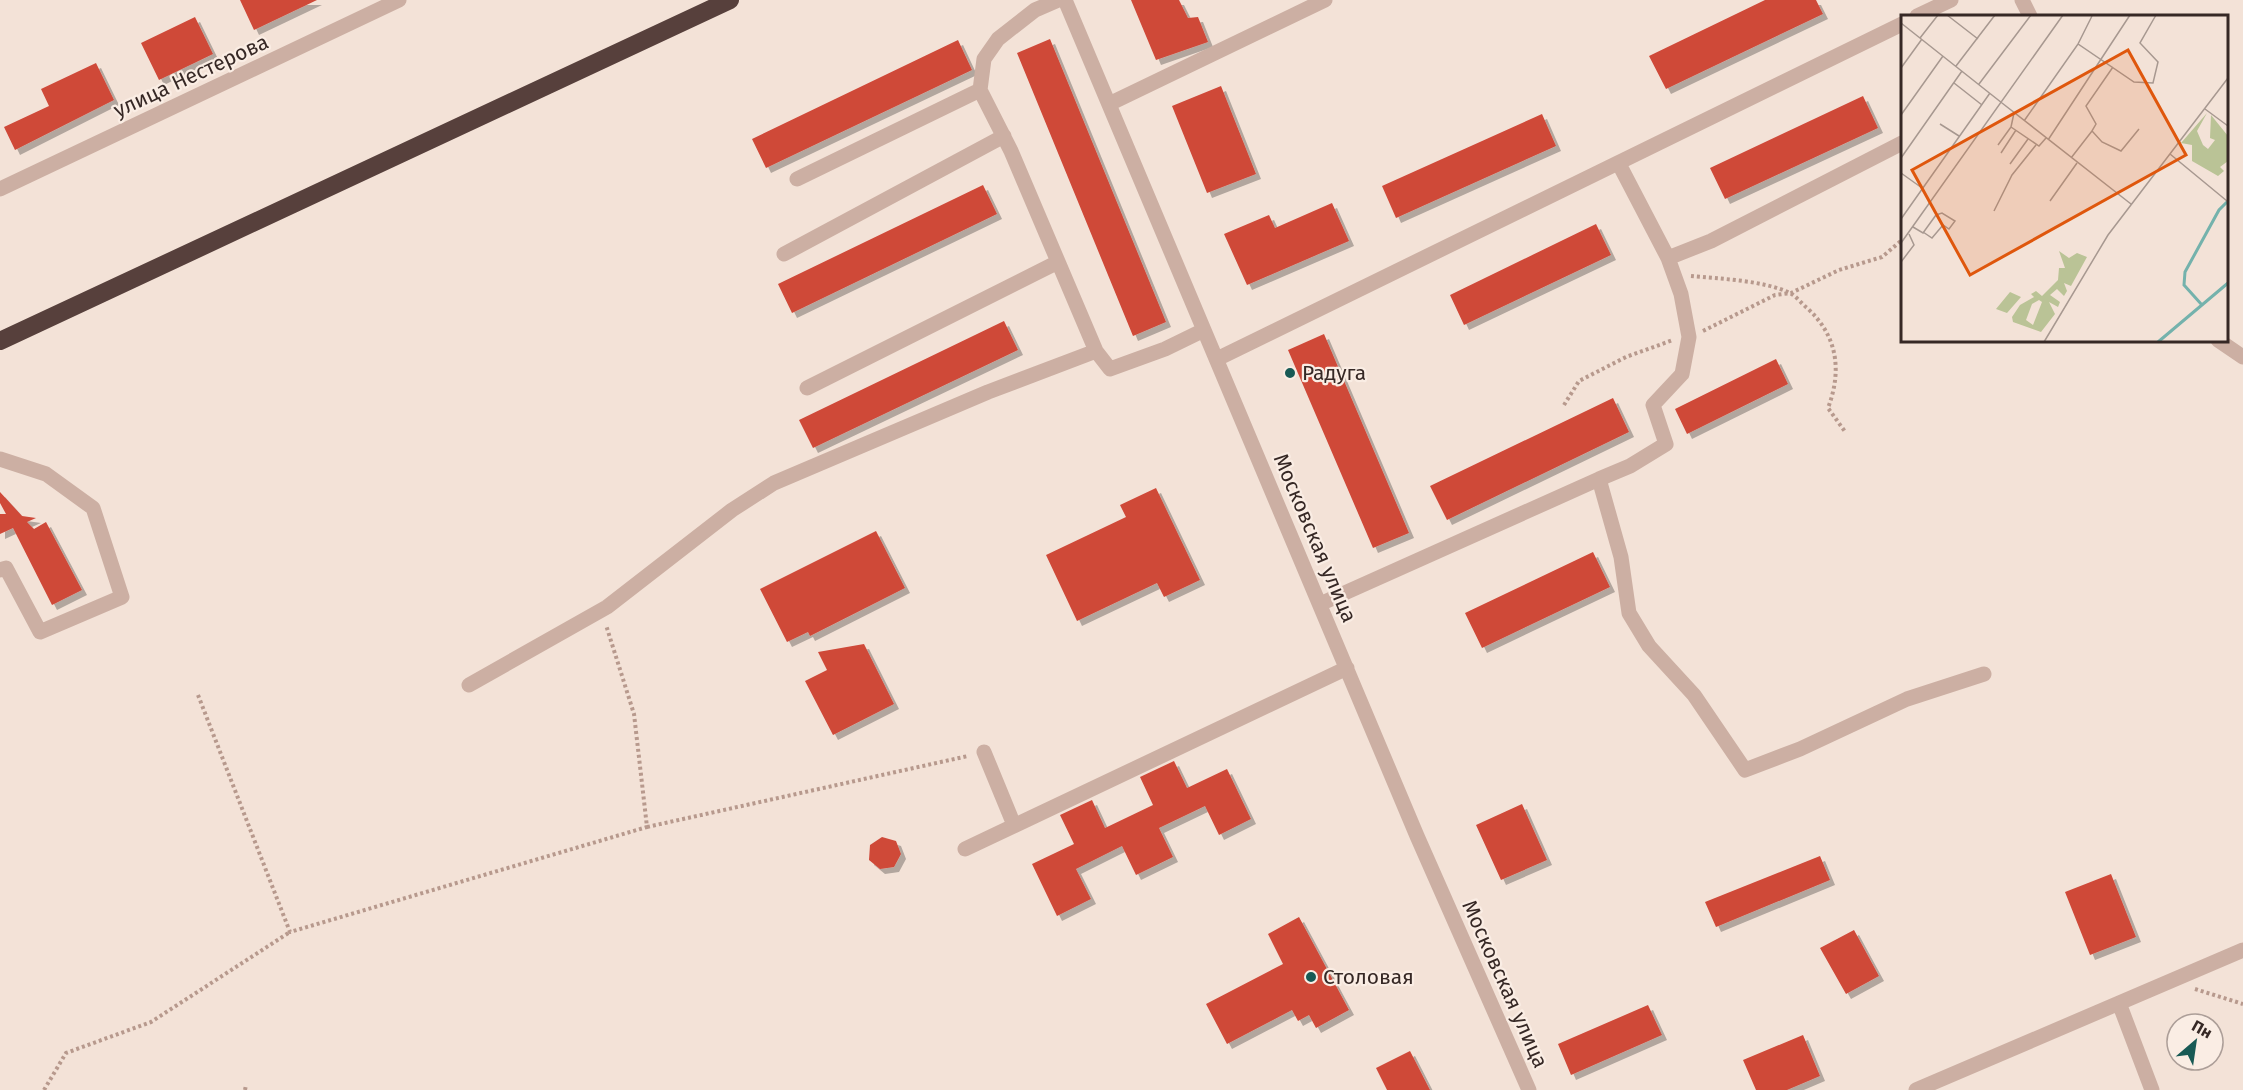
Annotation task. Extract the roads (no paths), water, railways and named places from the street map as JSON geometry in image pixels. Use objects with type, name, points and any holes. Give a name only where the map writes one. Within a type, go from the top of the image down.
[{"type":"highway","points":[[0,341],[730,0]]},
{"type":"street","name":"улица Нестерова","points":[[1,187],[399,0]]},
{"type":"street","points":[[1058,0],[1035,10],[998,39],[984,59],[980,90],[1004,136],[1096,351],[1110,369],[1165,349],[1204,330]]},
{"type":"street","name":"Московская улица","points":[[1065,0],[1417,836],[1529,1090]]},
{"type":"street","points":[[1109,104],[1325,0]]},
{"type":"street","points":[[1919,15],[1951,0]]},
{"type":"street","points":[[2022,0],[2030,15]]},
{"type":"street","points":[[1217,359],[1901,24]]},
{"type":"street","points":[[797,179],[980,90]]},
{"type":"street","points":[[784,254],[1004,136]]},
{"type":"street","points":[[1668,258],[1711,241],[1901,144]]},
{"type":"street","points":[[1320,604],[1630,466],[1666,444],[1653,405],[1682,374],[1689,337],[1681,294],[1668,258],[1619,164]]},
{"type":"street","points":[[807,388],[1058,262]]},
{"type":"street","points":[[2221,342],[2243,357]]},
{"type":"street","points":[[469,685],[602,610],[732,510],[774,483],[988,392],[1096,351]]},
{"type":"street","points":[[0,459],[46,474],[93,507],[122,597],[40,632],[6,568],[0,570]]},
{"type":"street","points":[[1599,479],[1622,557],[1629,613],[1649,646],[1694,695],[1745,770],[1800,749],[1907,699],[1984,674]]},
{"type":"street","points":[[965,849],[1347,668]]},
{"type":"street","points":[[984,752],[1014,825]]},
{"type":"street","points":[[1916,1090],[2243,950]]},
{"type":"street","points":[[2120,1003],[2152,1090]]},
{"type":"place","name":"Радуга","points":[[1290,373]]},
{"type":"place","name":"Столовая","points":[[1311,977]]}]
